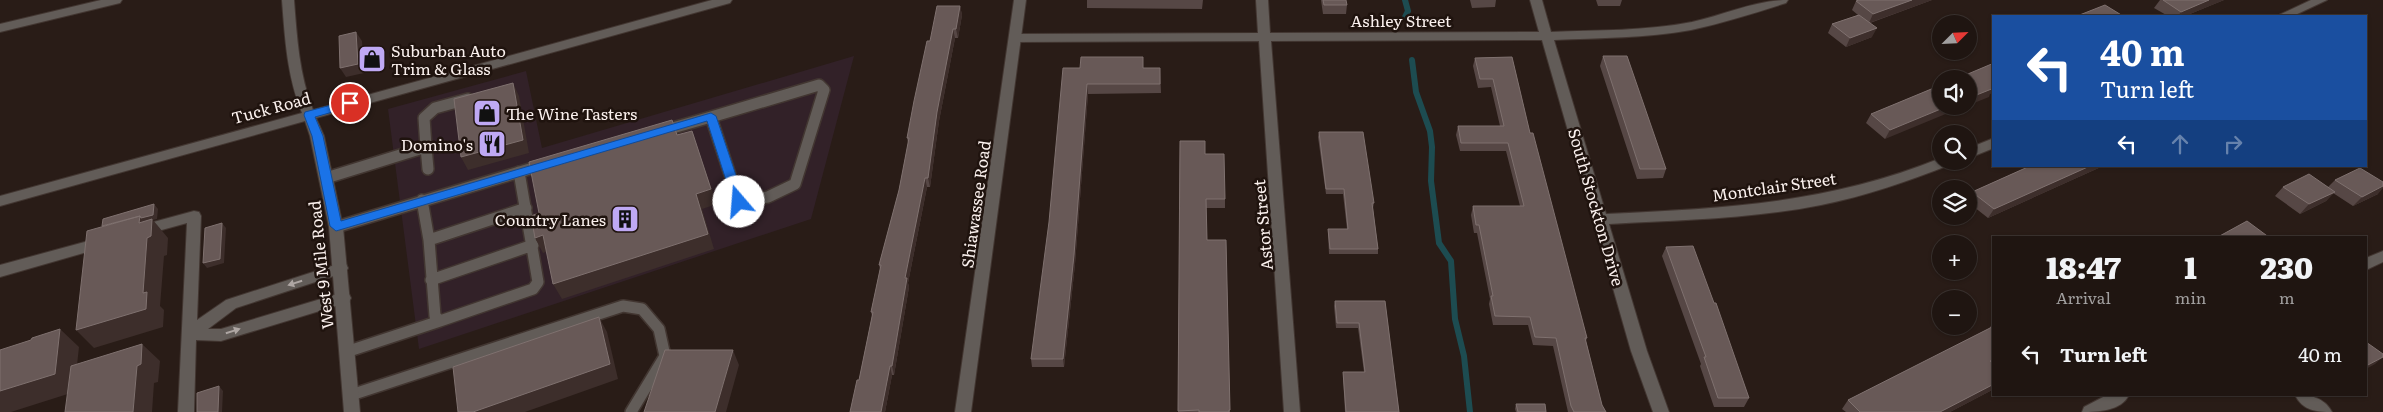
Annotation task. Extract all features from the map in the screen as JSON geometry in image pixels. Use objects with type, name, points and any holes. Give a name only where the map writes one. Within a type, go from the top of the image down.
[{"type":"street","points":[[0,28],[116,0]]},
{"type":"street","name":"West 9 Mile Road","points":[[288,0],[292,63],[300,93],[317,136],[336,226],[344,298],[346,352],[352,412]]},
{"type":"street","name":"Tuck Road","points":[[0,201],[726,0]]},
{"type":"street","name":"Shiawassee Road","points":[[963,412],[1020,0]]},
{"type":"street","points":[[1262,0],[1264,36]]},
{"type":"street","name":"South Stockton Drive","points":[[1536,0],[1639,351],[1661,412]]},
{"type":"street","name":"Ashley Street","points":[[1016,38],[1547,36],[1662,31],[1733,16],[1782,0]]},
{"type":"street","points":[[2285,15],[2321,0]]},
{"type":"street","name":"Astor Street","points":[[1264,36],[1292,412]]},
{"type":"street","points":[[1977,150],[1992,144]]},
{"type":"street","name":"Montclair Street","points":[[1600,219],[1734,210],[1812,201],[1880,185],[1932,166]]},
{"type":"street","points":[[0,271],[194,216],[186,412]]},
{"type":"street","points":[[2367,264],[2383,256]]},
{"type":"street","points":[[189,334],[231,304],[341,268]]},
{"type":"street","points":[[189,334],[220,335],[344,298]]},
{"type":"street","points":[[2090,412],[2119,396]]},
{"type":"street","points":[[2304,396],[2324,412]]},
{"type":"lane","points":[[647,135],[711,116],[820,85],[824,90],[795,184],[778,194],[753,202],[739,202],[711,116]]},
{"type":"lane","points":[[428,168],[424,118],[434,108],[482,95]]},
{"type":"lane","points":[[326,178],[426,147]]},
{"type":"lane","points":[[336,226],[555,161]]},
{"type":"lane","points":[[346,352],[533,289],[538,282],[538,274],[519,172]]},
{"type":"lane","points":[[422,200],[428,240],[435,316],[440,321]]},
{"type":"lane","points":[[428,240],[526,208]]},
{"type":"lane","points":[[431,280],[533,245]]},
{"type":"lane","points":[[351,395],[623,306],[642,309],[659,329],[665,356],[631,412]]},
{"type":"shaded area","points":[[854,56],[811,219],[419,349],[388,109],[526,71],[542,148]]},
{"type":"building","points":[[1323,0],[1346,0],[1347,5],[1324,5]]},
{"type":"building","points":[[1912,0],[1873,14],[1856,1]]},
{"type":"building","points":[[2163,0],[2209,0],[2181,12]]},
{"type":"building","points":[[2105,5],[2121,15],[2080,15]]},
{"type":"building","points":[[937,6],[960,6],[956,29],[953,29],[937,112],[928,178],[925,178],[905,278],[907,278],[892,366],[890,366],[881,412],[850,412],[857,380],[859,380],[873,312],[871,312],[881,265],[879,265],[899,190],[914,101]]},
{"type":"building","points":[[1859,15],[1877,28],[1850,38],[1832,24]]},
{"type":"building","points":[[356,32],[358,64],[340,68],[339,36]]},
{"type":"building","points":[[1603,56],[1627,56],[1666,169],[1640,169]]},
{"type":"building","points":[[1081,57],[1143,57],[1143,68],[1160,68],[1160,84],[1087,84],[1074,255],[1063,359],[1031,359],[1049,222],[1063,68],[1080,68]]},
{"type":"building","points":[[1512,57],[1530,133],[1533,133],[1587,338],[1585,338],[1602,405],[1606,412],[1574,412],[1556,338],[1535,337],[1530,317],[1495,316],[1479,225],[1476,225],[1473,206],[1524,206],[1508,143],[1461,143],[1458,126],[1504,126],[1493,79],[1480,79],[1475,58]]},
{"type":"building","points":[[1992,64],[1992,89],[1977,95],[1977,70]]},
{"type":"building","points":[[513,83],[523,140],[461,157],[454,99]]},
{"type":"building","points":[[1932,89],[1932,113],[1890,130],[1871,114]]},
{"type":"building","name":"Country Lanes","points":[[672,120],[677,135],[692,131],[711,189],[696,194],[708,234],[553,284],[543,235],[535,238],[531,216],[539,213],[529,162]]},
{"type":"building","points":[[1319,132],[1363,132],[1374,203],[1372,203],[1378,249],[1330,249],[1328,229],[1348,229],[1344,189],[1326,189]]},
{"type":"building","points":[[1180,141],[1205,141],[1205,154],[1224,154],[1225,199],[1206,199],[1207,240],[1226,240],[1229,412],[1178,411]]},
{"type":"building","points":[[2028,167],[2088,167],[1994,209],[1977,196],[1977,190]]},
{"type":"building","points":[[2360,168],[2383,182],[2383,186],[2362,197],[2335,180]]},
{"type":"building","points":[[2309,174],[2335,192],[2309,204],[2283,187]]},
{"type":"building","points":[[154,204],[153,215],[141,218],[140,216],[102,226],[103,219]]},
{"type":"building","points":[[140,216],[139,223],[152,219],[151,236],[147,238],[143,293],[147,292],[146,309],[76,330],[87,231]]},
{"type":"building","points":[[2247,221],[2267,236],[2220,236]]},
{"type":"building","points":[[222,223],[220,259],[203,263],[205,228]]},
{"type":"building","points":[[1693,246],[1714,303],[1716,303],[1749,398],[1718,398],[1704,357],[1706,357],[1666,247]]},
{"type":"building","points":[[1335,301],[1385,301],[1399,412],[1346,412],[1343,372],[1365,372],[1359,323],[1337,323]]},
{"type":"building","points":[[599,317],[610,364],[473,412],[458,412],[453,367]]},
{"type":"building","points":[[1992,327],[1992,360],[1990,361],[1992,362],[1992,385],[1940,412],[1860,412],[1848,400]]},
{"type":"building","points":[[60,329],[55,374],[0,391],[0,350]]},
{"type":"building","points":[[2367,343],[2383,354],[2383,357],[2367,365]]},
{"type":"building","points":[[142,344],[141,364],[137,366],[133,412],[65,412],[71,366]]},
{"type":"building","points":[[665,350],[733,350],[715,412],[644,412]]},
{"type":"building","points":[[219,386],[218,412],[197,412],[197,393]]},
{"type":"building","points":[[1516,404],[1545,404],[1546,412],[1518,412]]},
{"type":"waterway","points":[[1405,0],[1408,11],[1405,17]]},
{"type":"waterway","points":[[1412,60],[1416,92],[1430,131],[1432,147],[1431,181],[1439,243],[1451,261],[1455,319],[1464,356],[1470,412]]},
{"type":"place","name":"Suburban Auto Trim & Glass","points":[[372,59]]},
{"type":"place","name":"The Wine Tasters","points":[[487,113]]},
{"type":"place","name":"Domino's","points":[[492,144]]},
{"type":"place","name":"Country Lanes","points":[[625,219]]},
{"type":"route","points":[[350,103],[309,115],[317,136],[336,226],[711,116],[739,202]]}]
